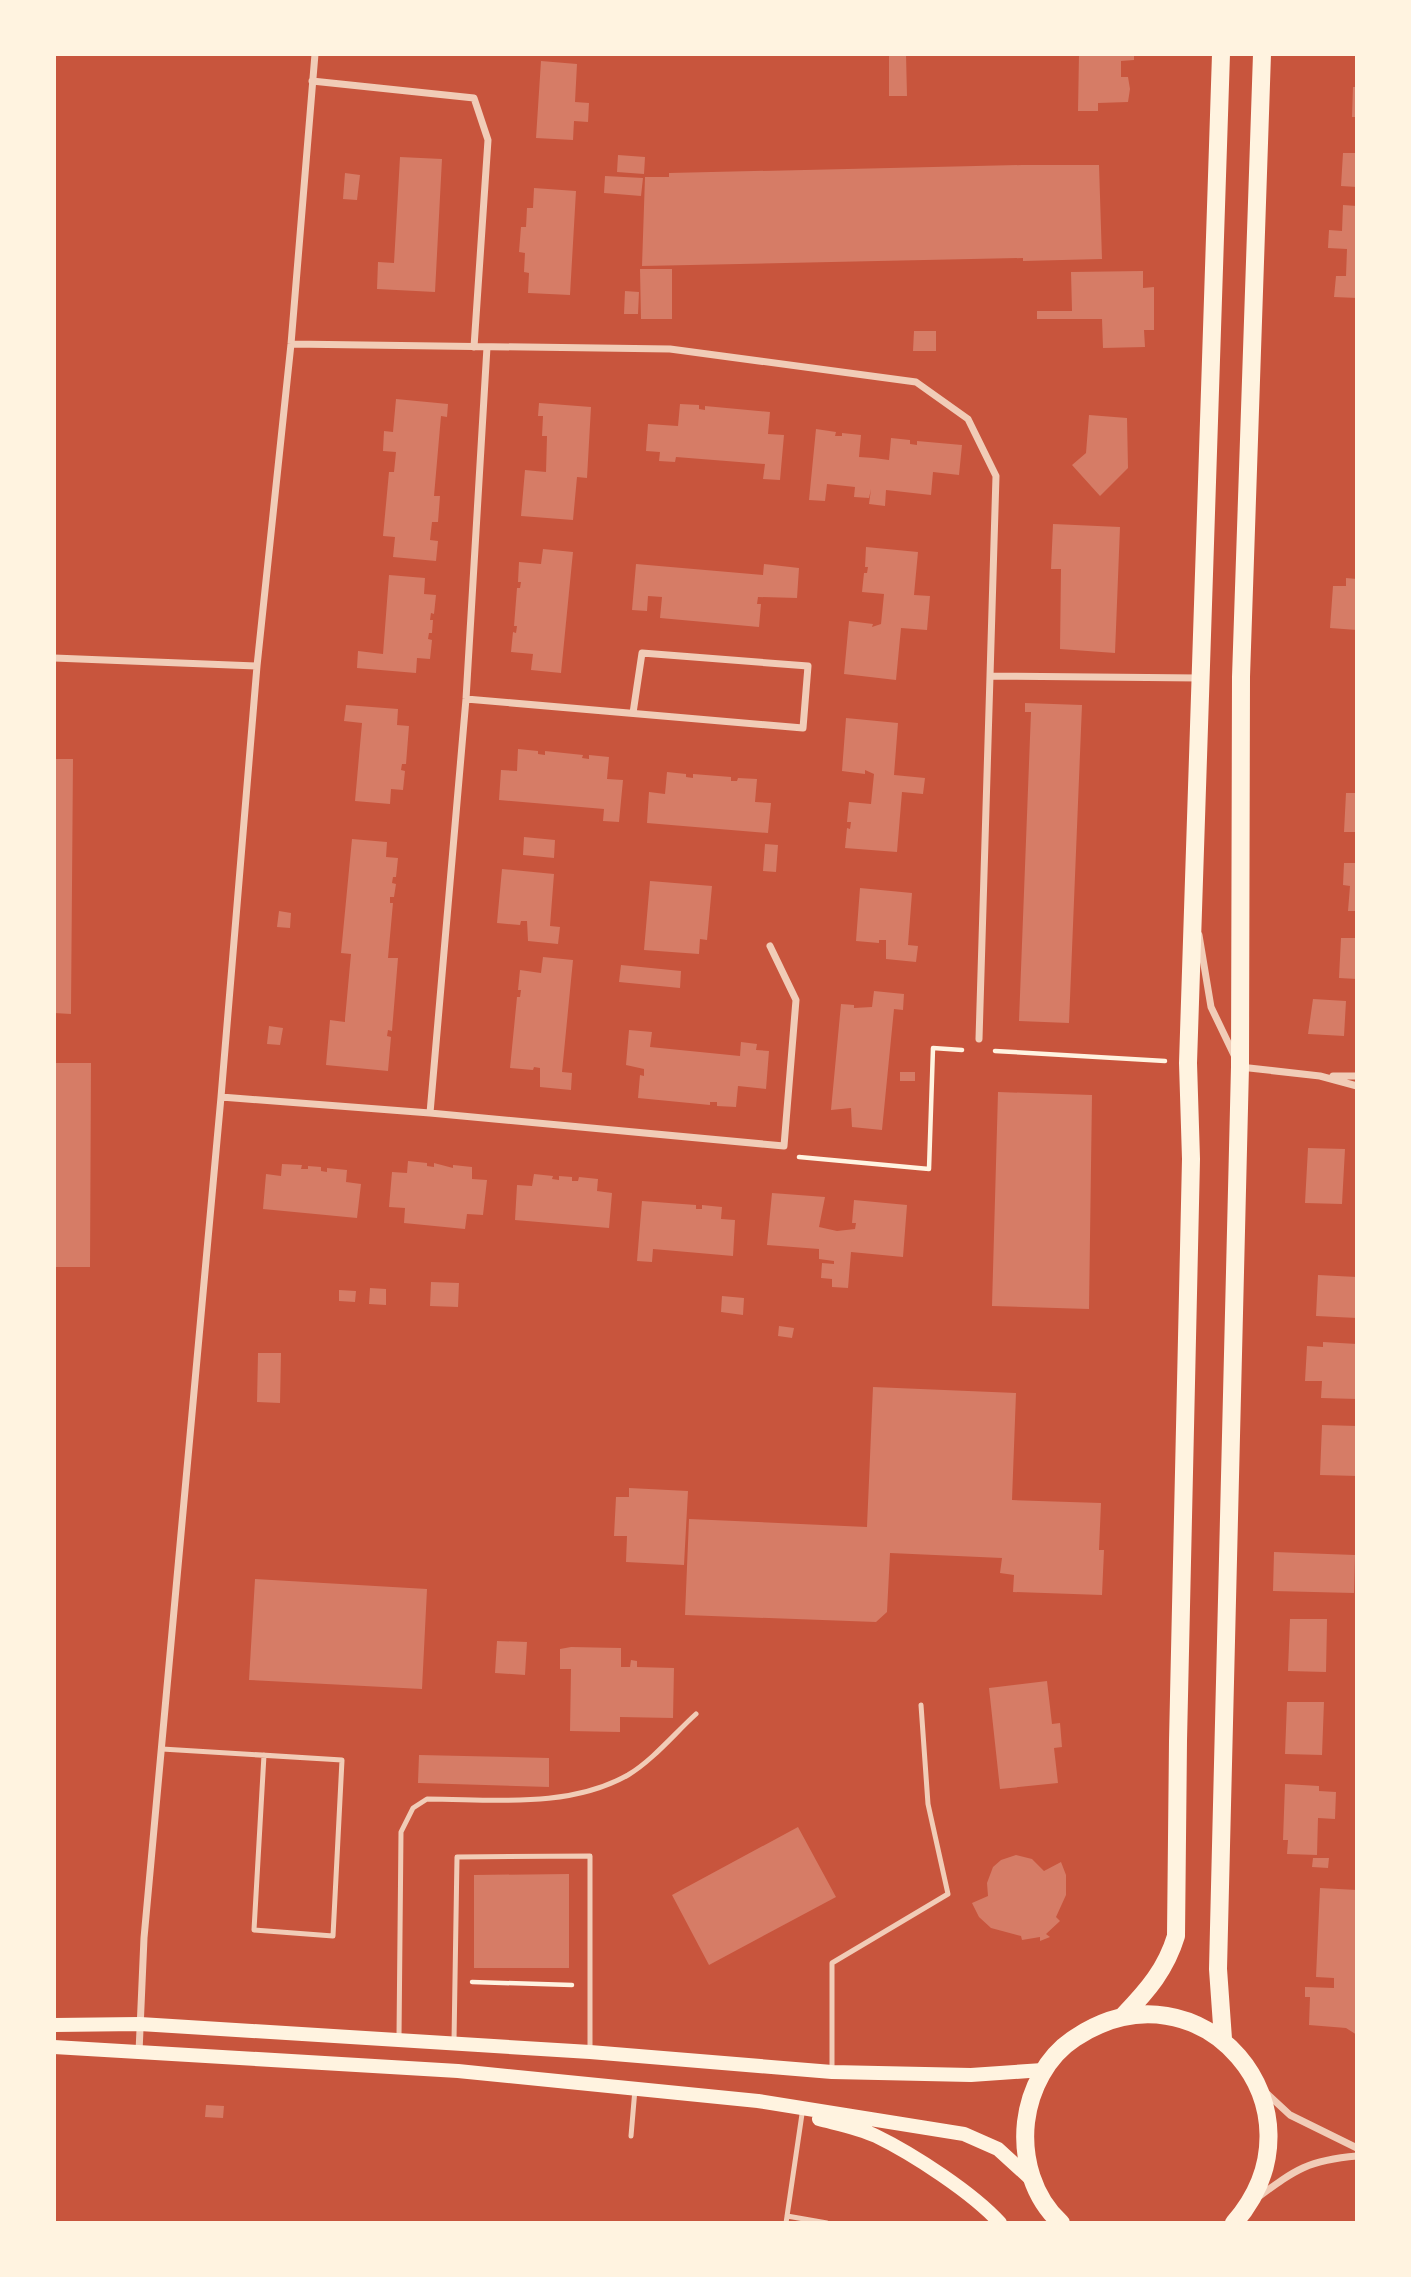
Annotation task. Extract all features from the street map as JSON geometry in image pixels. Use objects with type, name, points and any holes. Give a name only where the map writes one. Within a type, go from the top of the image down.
[{"type":"main road","points":[[1124,2015],[1154,1984],[1177,1936],[1178,1727],[1191,1173],[1188,1063],[1221,54]]},
{"type":"main road","points":[[1223,2039],[1218,1955],[1240,1066],[1241,677],[1262,54]]},
{"type":"main road","points":[[1031,2179],[1024,2142],[1025,2130],[1028,2105],[1043,2070],[1074,2038],[1093,2026],[1124,2015],[1159,2014],[1193,2022],[1223,2039],[1245,2061],[1261,2088],[1270,2126],[1268,2164],[1253,2200],[1234,2223]]},
{"type":"main road","points":[[54,2025],[140,2024],[590,2052],[832,2072],[971,2076],[1043,2070]]},
{"type":"main road","points":[[54,2047],[458,2071],[758,2101],[964,2134],[998,2149],[1031,2179],[1052,2215],[1061,2223]]},
{"type":"main road","points":[[758,2101],[875,2135],[943,2177],[988,2210],[1000,2223]]},
{"type":"street","points":[[139,2052],[144,1938],[221,1097],[257,666],[291,344],[314,54]]},
{"type":"street","points":[[312,80],[474,98],[488,140],[474,347]]},
{"type":"street","points":[[291,344],[670,348],[916,382],[968,419],[996,476],[979,1039]]},
{"type":"street","points":[[430,1112],[466,699],[487,347]]},
{"type":"street","points":[[466,699],[803,728],[808,666],[642,653],[633,713]]},
{"type":"street","points":[[54,658],[257,666]]},
{"type":"street","points":[[990,677],[1201,678]]},
{"type":"street","points":[[1193,896],[1211,1007],[1240,1066],[1320,1076],[1357,1076]]},
{"type":"street","points":[[221,1097],[430,1112],[784,1146],[796,1000],[770,946]]},
{"type":"street","points":[[1320,1076],[1357,1086]]},
{"type":"street","points":[[1261,2088],[1290,2115],[1357,2148]]},
{"type":"street","points":[[1253,2200],[1299,2167],[1328,2158],[1357,2156]]},
{"type":"lane","points":[[832,2072],[832,1963],[948,1894],[928,1804],[921,1705]]},
{"type":"lane","points":[[398,2040],[401,1832],[413,1808],[427,1799],[548,1799],[591,1791],[629,1774],[696,1714]]},
{"type":"lane","points":[[162,1749],[264,1755],[342,1760],[333,1936],[254,1930],[264,1755]]},
{"type":"lane","points":[[454,2044],[457,1857],[590,1856],[590,2052]]},
{"type":"lane","points":[[631,2136],[635,2089]]},
{"type":"lane","points":[[802,2114],[786,2219],[827,2223]]},
{"type":"path","points":[[784,1146],[802,1159],[929,1169],[933,1048],[973,1050]]},
{"type":"path","points":[[986,1051],[1188,1063]]},
{"type":"path","points":[[455,1982],[590,1986]]},
{"type":"building","points":[[889,54],[906,54],[907,96],[889,96]]},
{"type":"building","points":[[1079,54],[1134,54],[1134,60],[1121,61],[1121,77],[1128,77],[1128,102],[1098,103],[1098,111],[1078,111]]},
{"type":"building","points":[[541,61],[577,64],[575,102],[589,103],[588,122],[574,121],[573,140],[536,138]]},
{"type":"building","points":[[1353,87],[1357,87],[1357,117],[1352,117]]},
{"type":"building","points":[[1343,153],[1357,153],[1357,187],[1341,186]]},
{"type":"building","points":[[618,155],[645,157],[644,174],[617,172]]},
{"type":"building","points":[[400,157],[442,159],[435,292],[377,289],[378,262],[394,263]]},
{"type":"building","points":[[1099,165],[1102,259],[1023,261],[1023,258],[642,266],[645,177],[669,177],[669,173]]},
{"type":"building","points":[[345,173],[360,175],[357,200],[343,199]]},
{"type":"building","points":[[605,176],[643,178],[641,196],[604,193]]},
{"type":"building","points":[[534,188],[576,191],[570,295],[528,293],[529,273],[524,272],[525,253],[519,252],[521,227],[526,227],[527,208],[533,208]]},
{"type":"building","points":[[1343,205],[1357,206],[1357,298],[1334,297],[1336,276],[1346,276],[1347,249],[1328,248],[1329,230],[1342,231]]},
{"type":"building","points":[[640,269],[672,269],[672,319],[641,319]]},
{"type":"building","points":[[1143,271],[1143,288],[1154,287],[1154,330],[1144,330],[1145,347],[1103,348],[1102,319],[1037,319],[1037,311],[1072,311],[1071,272]]},
{"type":"building","points":[[625,291],[639,292],[638,314],[624,314]]},
{"type":"building","points":[[914,331],[936,331],[936,351],[913,351]]},
{"type":"building","points":[[396,399],[448,404],[447,417],[441,416],[434,496],[440,496],[438,522],[432,522],[430,540],[438,541],[436,561],[393,557],[395,537],[383,536],[389,472],[394,472],[396,452],[383,451],[384,431],[393,432]]},
{"type":"building","points":[[539,403],[591,407],[587,478],[577,477],[573,520],[521,516],[525,470],[546,472],[547,436],[542,436],[543,416],[538,416]]},
{"type":"building","points":[[680,404],[699,405],[699,409],[705,410],[705,406],[770,412],[768,434],[784,435],[780,480],[763,479],[765,464],[676,457],[675,462],[659,461],[660,452],[646,451],[648,424],[678,426]]},
{"type":"building","points":[[1089,415],[1127,418],[1128,468],[1100,496],[1072,465],[1086,453]]},
{"type":"building","points":[[816,429],[836,432],[835,436],[842,436],[842,433],[861,435],[859,457],[889,460],[891,438],[910,440],[910,444],[917,445],[917,441],[962,445],[959,475],[933,472],[931,495],[886,490],[885,506],[869,504],[871,489],[869,498],[854,497],[855,487],[827,484],[825,501],[809,500]]},
{"type":"building","points":[[1053,524],[1120,527],[1115,653],[1060,649],[1061,569],[1051,569]]},
{"type":"building","points":[[866,547],[918,552],[914,595],[930,596],[927,630],[901,628],[896,680],[844,674],[849,621],[873,624],[872,627],[881,624],[884,594],[862,592],[864,573],[867,573],[868,567],[865,567]]},
{"type":"building","points":[[543,549],[573,552],[561,673],[531,670],[533,654],[511,652],[513,632],[516,633],[517,626],[514,626],[517,588],[520,588],[521,582],[518,582],[519,562],[541,564]]},
{"type":"building","points":[[636,564],[763,575],[764,564],[799,568],[797,598],[758,597],[757,604],[761,604],[759,627],[660,618],[662,597],[648,596],[647,611],[632,610]]},
{"type":"building","points":[[389,575],[425,578],[424,594],[436,595],[434,614],[431,613],[430,620],[433,620],[432,633],[429,633],[428,639],[432,640],[430,659],[417,658],[416,673],[357,668],[358,651],[383,654]]},
{"type":"building","points":[[1346,578],[1357,579],[1357,630],[1330,628],[1333,586],[1346,586]]},
{"type":"building","points":[[1025,703],[1082,705],[1069,1023],[1019,1021],[1031,712],[1025,712]]},
{"type":"building","points":[[346,705],[398,709],[397,725],[409,726],[406,764],[402,764],[401,770],[405,771],[403,790],[391,789],[390,804],[355,801],[362,723],[344,721]]},
{"type":"building","points":[[846,718],[898,723],[894,775],[925,778],[923,794],[902,792],[897,852],[845,848],[847,828],[850,829],[851,822],[847,822],[849,802],[871,804],[874,774],[865,770],[865,774],[842,771]]},
{"type":"building","points":[[518,749],[538,751],[538,754],[545,755],[545,751],[583,755],[582,758],[589,759],[589,755],[609,757],[607,779],[623,780],[619,822],[603,821],[604,809],[499,800],[501,770],[517,771]]},
{"type":"building","points":[[54,759],[73,759],[71,1014],[54,1013]]},
{"type":"building","points":[[667,772],[686,774],[686,777],[693,778],[693,774],[731,777],[731,781],[737,781],[738,778],[757,779],[755,802],[771,803],[768,833],[647,823],[649,792],[665,794]]},
{"type":"building","points":[[1346,793],[1357,793],[1357,832],[1344,832]]},
{"type":"building","points":[[524,837],[555,840],[554,858],[523,855]]},
{"type":"building","points":[[352,839],[387,842],[386,857],[398,858],[396,877],[393,877],[392,883],[396,884],[394,897],[390,897],[390,903],[393,903],[388,958],[398,958],[392,1031],[388,1030],[387,1036],[391,1037],[388,1071],[326,1065],[330,1020],[345,1022],[351,954],[341,953]]},
{"type":"building","points":[[765,844],[778,845],[776,872],[763,871]]},
{"type":"building","points":[[1344,863],[1357,863],[1357,911],[1348,911],[1350,886],[1343,885]]},
{"type":"building","points":[[502,869],[554,874],[550,926],[560,927],[558,944],[528,941],[527,921],[521,921],[520,925],[497,923]]},
{"type":"building","points":[[650,881],[712,886],[707,940],[700,939],[699,954],[644,950]]},
{"type":"building","points":[[860,888],[912,893],[908,945],[918,946],[916,962],[886,959],[886,940],[879,940],[879,943],[856,941]]},
{"type":"building","points":[[279,911],[291,913],[290,928],[277,927]]},
{"type":"building","points":[[1341,938],[1357,938],[1357,979],[1339,978]]},
{"type":"building","points":[[543,957],[573,960],[562,1072],[572,1073],[571,1090],[540,1087],[540,1068],[510,1068],[517,997],[520,997],[521,990],[518,990],[520,970],[541,973]]},
{"type":"building","points":[[621,965],[681,971],[680,988],[619,982]]},
{"type":"building","points":[[874,991],[904,994],[903,1010],[894,1009],[882,1130],[852,1127],[851,1108],[831,1110],[841,1004],[854,1005],[854,1008],[872,1007]]},
{"type":"building","points":[[1313,999],[1346,1001],[1344,1036],[1308,1034]]},
{"type":"building","points":[[269,1026],[283,1028],[280,1045],[267,1044]]},
{"type":"building","points":[[629,1030],[652,1032],[650,1047],[740,1056],[741,1042],[757,1044],[756,1050],[769,1051],[766,1089],[738,1086],[736,1107],[717,1106],[717,1102],[710,1102],[710,1105],[638,1098],[640,1075],[644,1076],[644,1069],[626,1065]]},
{"type":"building","points":[[54,1063],[91,1063],[90,1267],[54,1267]]},
{"type":"building","points":[[900,1072],[915,1072],[915,1081],[900,1081]]},
{"type":"building","points":[[998,1092],[1092,1095],[1089,1309],[992,1306]]},
{"type":"building","points":[[1308,1148],[1345,1149],[1342,1204],[1305,1203]]},
{"type":"building","points":[[408,1161],[427,1163],[427,1166],[434,1167],[434,1163],[453,1168],[453,1165],[472,1167],[472,1179],[487,1180],[483,1215],[467,1214],[465,1229],[404,1223],[405,1208],[389,1207],[392,1172],[407,1173]]},
{"type":"building","points":[[282,1164],[302,1165],[301,1169],[308,1169],[308,1166],[321,1167],[321,1171],[327,1172],[327,1168],[347,1170],[346,1182],[361,1184],[357,1218],[263,1209],[266,1174],[281,1176]]},
{"type":"building","points":[[534,1174],[553,1176],[552,1179],[559,1180],[559,1176],[572,1177],[572,1181],[578,1181],[579,1177],[598,1179],[597,1191],[612,1193],[609,1228],[515,1220],[517,1185],[532,1186]]},
{"type":"building","points":[[772,1193],[825,1197],[819,1227],[837,1231],[855,1229],[856,1223],[852,1223],[854,1200],[907,1205],[903,1257],[851,1252],[848,1288],[832,1287],[832,1279],[821,1278],[822,1263],[834,1264],[834,1261],[819,1259],[819,1249],[767,1245]]},
{"type":"building","points":[[642,1201],[696,1205],[696,1209],[702,1209],[702,1205],[722,1207],[721,1219],[735,1220],[733,1256],[653,1249],[652,1262],[637,1261]]},
{"type":"building","points":[[1318,1275],[1357,1277],[1357,1318],[1316,1316]]},
{"type":"building","points":[[431,1282],[459,1283],[458,1307],[430,1306]]},
{"type":"building","points":[[370,1288],[386,1289],[386,1305],[369,1304]]},
{"type":"building","points":[[339,1290],[356,1291],[355,1302],[339,1301]]},
{"type":"building","points":[[722,1296],[744,1298],[743,1315],[721,1312]]},
{"type":"building","points":[[779,1326],[794,1328],[792,1338],[778,1336]]},
{"type":"building","points":[[1323,1342],[1357,1344],[1357,1399],[1321,1398],[1322,1381],[1305,1381],[1307,1346],[1323,1347]]},
{"type":"building","points":[[258,1353],[281,1353],[280,1403],[257,1402]]},
{"type":"building","points":[[873,1387],[1016,1393],[1012,1500],[1101,1503],[1099,1550],[1104,1550],[1102,1595],[1013,1592],[1014,1575],[1000,1573],[1002,1558],[890,1553],[887,1612],[876,1622],[685,1615],[689,1519],[867,1527]]},
{"type":"building","points":[[1322,1425],[1357,1426],[1357,1476],[1320,1475]]},
{"type":"building","points":[[629,1488],[688,1491],[684,1565],[626,1562],[627,1536],[614,1536],[616,1497],[629,1497]]},
{"type":"building","points":[[1274,1552],[1355,1555],[1354,1593],[1273,1591]]},
{"type":"building","points":[[255,1579],[427,1589],[422,1689],[249,1680]]},
{"type":"building","points":[[1290,1619],[1327,1619],[1326,1672],[1288,1671]]},
{"type":"building","points":[[497,1641],[527,1642],[525,1675],[495,1673]]},
{"type":"building","points":[[621,1648],[621,1667],[630,1667],[631,1660],[637,1661],[637,1667],[674,1668],[673,1718],[620,1717],[620,1732],[570,1731],[571,1669],[560,1669],[560,1649]]},
{"type":"building","points":[[1047,1681],[1052,1724],[1060,1723],[1062,1747],[1054,1748],[1058,1783],[1000,1789],[989,1688]]},
{"type":"building","points":[[1287,1702],[1324,1702],[1322,1755],[1285,1754]]},
{"type":"building","points":[[419,1755],[549,1758],[549,1787],[418,1783]]},
{"type":"building","points":[[1285,1784],[1319,1786],[1319,1791],[1336,1792],[1335,1819],[1318,1818],[1317,1855],[1287,1854],[1288,1840],[1283,1840]]},
{"type":"building","points":[[798,1827],[836,1897],[709,1965],[672,1895]]},
{"type":"building","points":[[1016,1855],[1032,1859],[1044,1871],[1061,1862],[1066,1875],[1066,1895],[1056,1917],[1060,1921],[1046,1934],[1050,1937],[1040,1941],[1040,1937],[1022,1940],[1021,1936],[991,1928],[979,1917],[972,1903],[988,1896],[987,1883],[993,1867],[1001,1860]]},
{"type":"building","points":[[1313,1858],[1329,1858],[1328,1868],[1312,1867]]},
{"type":"building","points":[[569,1874],[569,1968],[474,1968],[474,1875]]},
{"type":"building","points":[[1320,1888],[1357,1890],[1357,2035],[1346,2028],[1309,2025],[1310,1997],[1305,1997],[1305,1987],[1334,1988],[1334,1978],[1316,1977]]},
{"type":"building","points":[[206,2105],[224,2106],[223,2118],[205,2117]]}]
